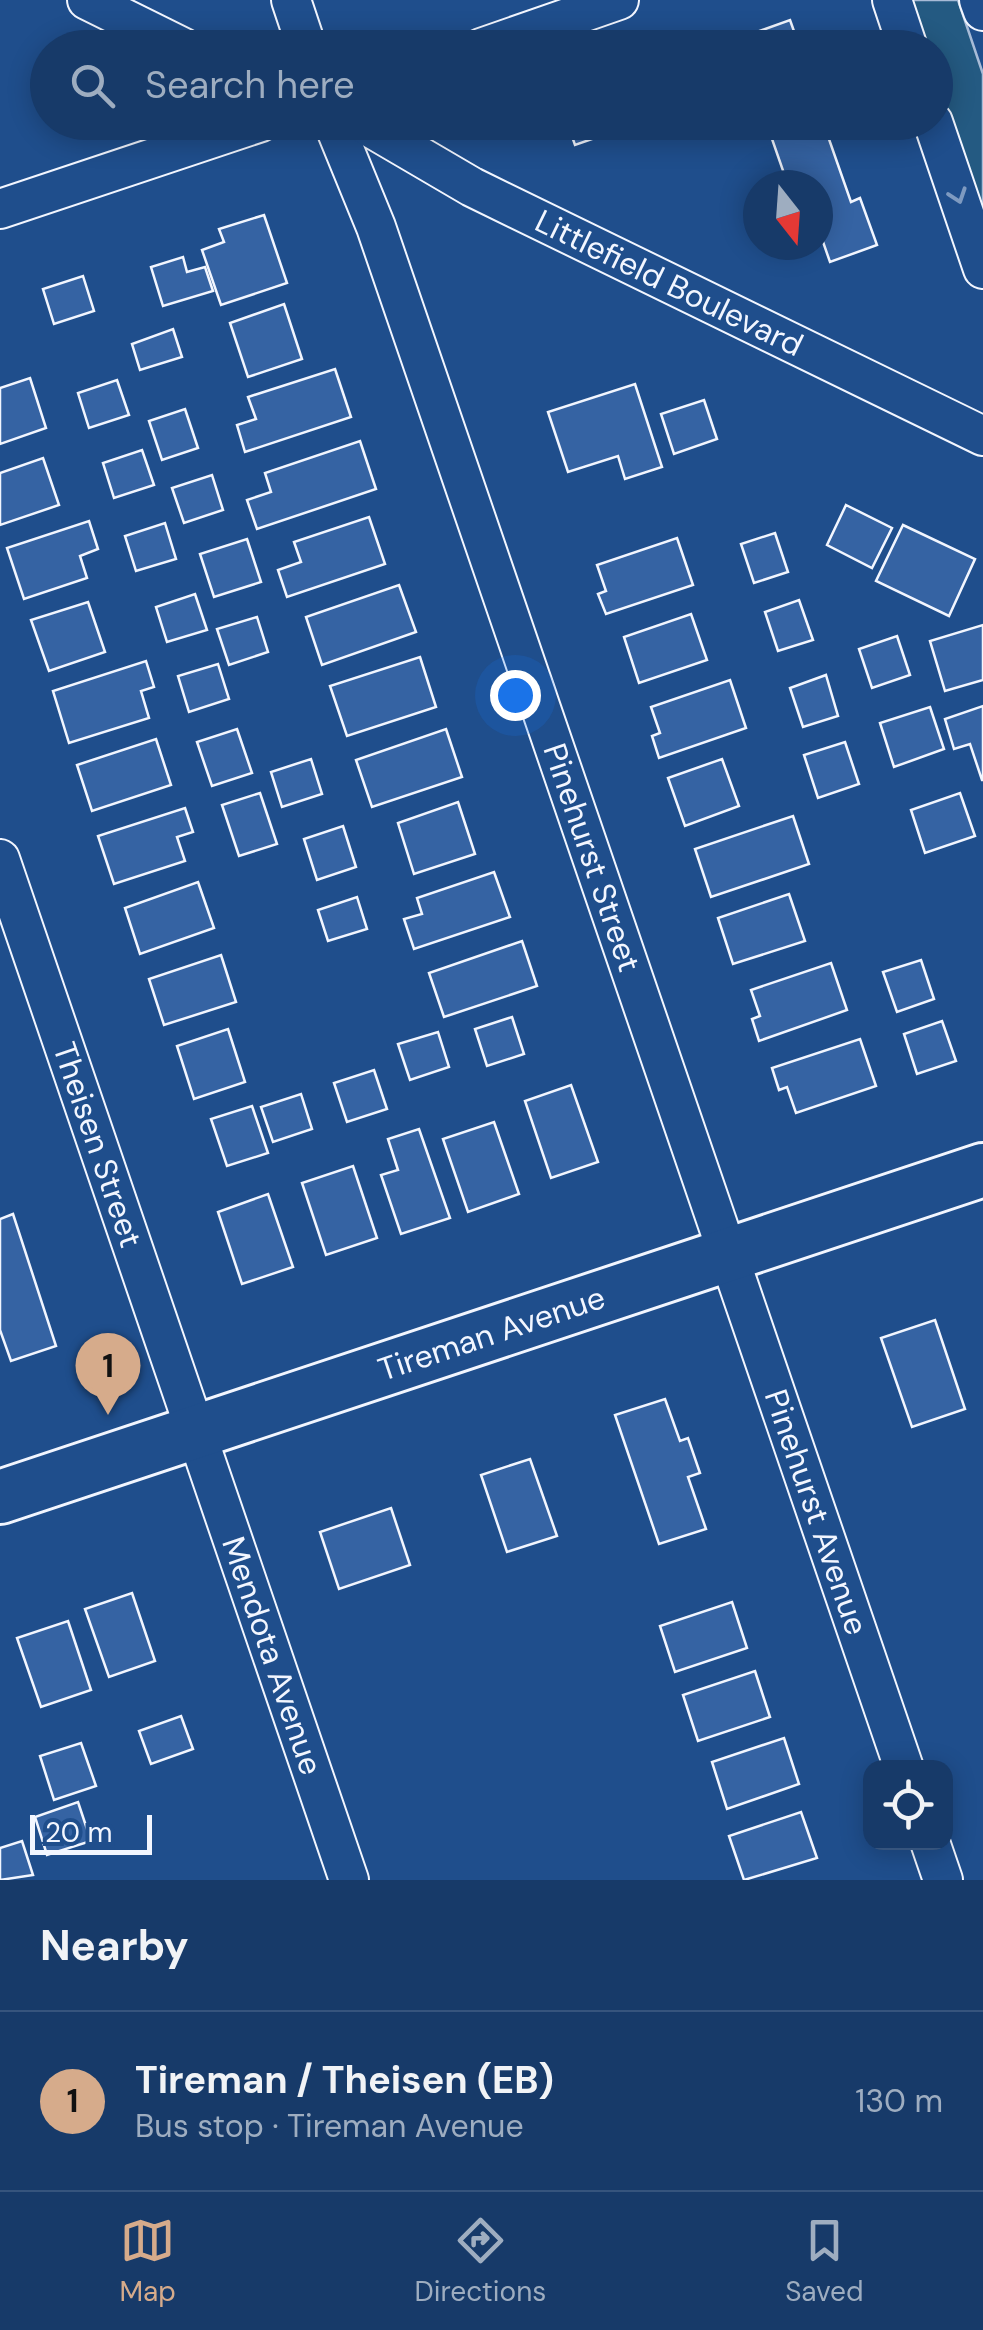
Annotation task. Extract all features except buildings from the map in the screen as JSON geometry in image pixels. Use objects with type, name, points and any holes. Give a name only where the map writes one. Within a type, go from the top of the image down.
[{"type":"street","points":[[87,0],[148,30]]},
{"type":"street","points":[[291,0],[301,30]]},
{"type":"street","points":[[533,30],[619,0]]},
{"type":"street","points":[[892,0],[902,30]]},
{"type":"street","points":[[979,0],[983,11]]},
{"type":"street","points":[[0,209],[207,140]]},
{"type":"street","name":"Pinehurst Street","points":[[340,140],[376,227],[727,1256]]},
{"type":"street","name":"Littlefield Boulevard","points":[[392,140],[472,187],[983,436]]},
{"type":"street","points":[[939,140],[983,270]]},
{"type":"street","name":"Theisen Street","points":[[0,859],[196,1430]]},
{"type":"street","name":"Tireman Avenue","points":[[0,1496],[983,1170]]},
{"type":"street","name":"Pinehurst Avenue","points":[[727,1256],[901,1760]]},
{"type":"street","name":"Mendota Avenue","points":[[196,1430],[349,1880]]},
{"type":"street","points":[[933,1850],[944,1880]]},
{"type":"shaded area","points":[[908,0],[958,0],[983,74],[983,217],[953,130],[953,30],[918,30]]},
{"type":"place","name":"Tireman / Theisen (EB)","points":[[108,1415]]}]
